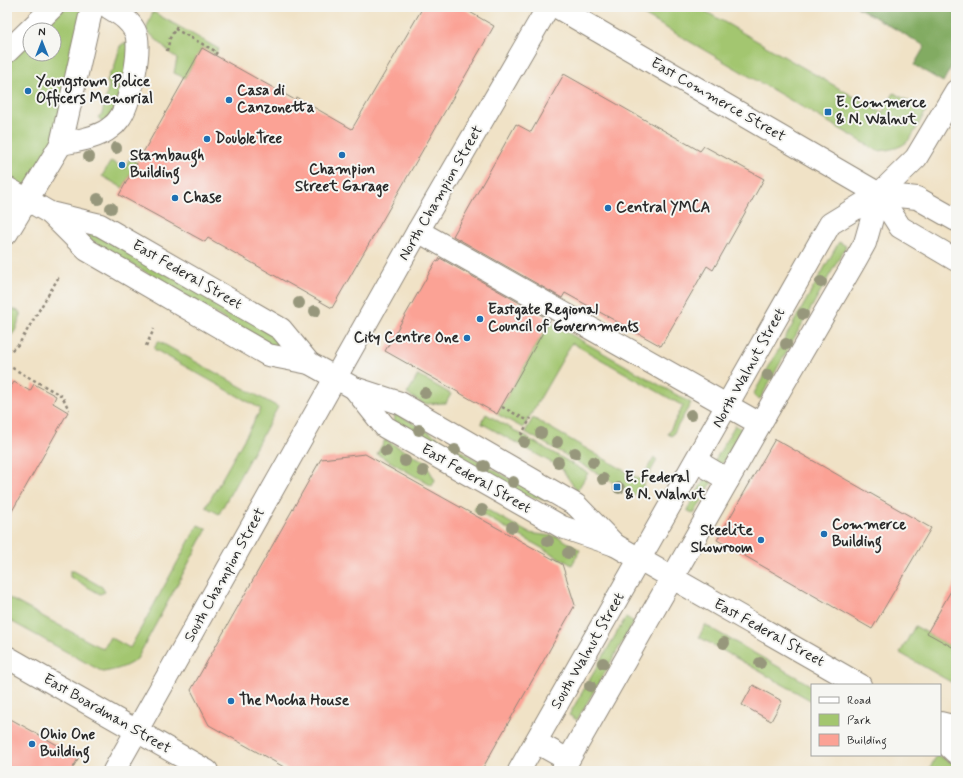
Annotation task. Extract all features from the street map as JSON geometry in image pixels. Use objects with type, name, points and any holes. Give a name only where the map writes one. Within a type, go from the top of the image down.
[{"type":"street","points":[[7,52],[53,7]]},
{"type":"street","points":[[7,233],[61,144],[92,7]]},
{"type":"street","points":[[61,144],[86,139],[109,129],[119,119],[127,99],[138,46],[135,32],[126,18],[108,7]]},
{"type":"street","name":"North Champion Street","points":[[345,383],[418,231],[548,7]]},
{"type":"street","name":"East Commerce Street","points":[[557,7],[879,194],[917,198],[956,220]]},
{"type":"street","name":"North Walnut Street","points":[[640,560],[830,224],[879,194],[916,158],[956,90]]},
{"type":"street","name":"East Federal Street","points":[[7,188],[50,214],[87,250],[268,355],[309,363],[345,383],[385,427],[562,527],[615,545],[672,579],[858,684]]},
{"type":"street","name":"East Commerce Street","points":[[879,194],[900,227],[956,260]]},
{"type":"street","name":"North Walnut Street","points":[[672,579],[760,424],[856,262],[865,243],[879,194]]},
{"type":"street","name":"East Federal Street","points":[[50,214],[100,225],[281,329],[309,363]]},
{"type":"street","points":[[418,231],[760,424]]},
{"type":"street","name":"South Champion Street","points":[[114,771],[345,383]]},
{"type":"street","points":[[696,461],[728,480]]},
{"type":"street","name":"South Walnut Street","points":[[519,771],[640,560]]},
{"type":"street","points":[[536,742],[565,766],[672,579]]},
{"type":"street","name":"East Boardman Street","points":[[7,657],[207,771]]},
{"type":"street","points":[[941,722],[956,727]]},
{"type":"street","points":[[941,739],[956,753]]},
{"type":"path","points":[[167,51],[170,38],[176,27],[217,52],[215,55]]},
{"type":"path","points":[[7,354],[19,344],[60,275]]},
{"type":"path","points":[[146,346],[154,329]]},
{"type":"path","points":[[7,366],[62,396],[69,410]]},
{"type":"path","points":[[502,407],[530,419],[521,435]]},
{"type":"green space","points":[[53,7],[92,7],[61,144],[7,233],[7,52],[22,37],[22,62],[62,62],[62,22],[38,22]]},
{"type":"green space","points":[[630,7],[698,7],[882,113],[894,93],[926,111],[909,140],[898,147],[878,151]]},
{"type":"green space","points":[[857,7],[956,7],[956,58],[943,82],[914,65],[925,46]]},
{"type":"green space","points":[[153,12],[219,49],[215,55],[202,48],[185,78],[174,73],[177,59],[146,30]]},
{"type":"green space","points":[[124,43],[129,44],[130,54],[113,113],[103,123],[98,117],[102,114],[109,85],[107,82],[110,72],[114,69],[120,46]]},
{"type":"green space","points":[[130,158],[137,163],[123,188],[102,176],[111,161],[124,169]]},
{"type":"green space","points":[[93,232],[276,336],[279,341],[277,346],[272,347],[86,237]]},
{"type":"green space","points":[[839,242],[846,246],[760,399],[753,395]]},
{"type":"green space","points":[[11,309],[19,311],[21,316],[15,331],[7,341],[7,316]]},
{"type":"green space","points":[[549,322],[691,403],[672,436],[668,434],[683,406],[572,343],[523,428],[497,414]]},
{"type":"green space","points":[[158,341],[278,407],[219,514],[206,507],[261,409],[154,349]]},
{"type":"green space","points":[[418,375],[451,394],[446,403],[424,404],[407,394]]},
{"type":"green space","points":[[397,414],[548,501],[516,493],[394,422],[395,415]]},
{"type":"green space","points":[[486,414],[588,473],[577,491],[561,468],[481,423]]},
{"type":"green space","points":[[533,418],[641,480],[654,457],[657,460],[637,496],[525,432]]},
{"type":"green space","points":[[735,425],[742,429],[694,514],[687,510]]},
{"type":"green space","points":[[385,440],[424,461],[435,480],[432,486],[377,454]]},
{"type":"green space","points":[[477,504],[529,533],[559,537],[580,550],[572,565],[474,510]]},
{"type":"green space","points":[[198,525],[207,529],[137,659],[125,666],[103,672],[7,619],[7,597],[103,649],[110,637],[130,648]]},
{"type":"green space","points":[[70,571],[74,571],[102,587],[105,592],[100,594],[70,577]]},
{"type":"green space","points":[[626,617],[634,622],[577,720],[569,715]]},
{"type":"green space","points":[[705,625],[811,685],[811,700],[699,637]]},
{"type":"green space","points":[[915,626],[956,649],[956,685],[900,653]]},
{"type":"green space","points":[[936,756],[939,756],[956,765],[956,771],[936,771],[930,768]]},
{"type":"building","name":"Champion Street Garage","points":[[423,7],[461,7],[494,26],[332,308],[208,238],[205,242],[119,195],[202,48],[295,100],[296,97],[352,129]]},
{"type":"building","name":"Central YMCA","points":[[564,74],[700,151],[704,146],[764,179],[713,270],[707,266],[661,346],[565,293],[562,298],[453,236],[516,124],[531,132]]},
{"type":"building","name":"City Centre One","points":[[440,258],[550,320],[497,414],[385,351],[436,261],[438,262]]},
{"type":"building","points":[[14,382],[30,391],[34,384],[56,396],[53,403],[68,412],[7,520],[7,393]]},
{"type":"building","name":"Commerce Building","points":[[775,439],[931,528],[872,629],[717,540]]},
{"type":"building","points":[[365,454],[562,564],[575,605],[481,771],[291,771],[209,725],[191,690],[321,459]]},
{"type":"building","points":[[956,582],[956,649],[927,633]]},
{"type":"building","points":[[753,685],[782,701],[771,721],[742,705]]},
{"type":"building","name":"Ohio One Building","points":[[7,717],[79,757],[71,771],[7,771]]},
{"type":"place","name":"Youngstown Police Officers Memorial","points":[[28,91]]},
{"type":"place","name":"Casa di Canzonetta","points":[[229,100]]},
{"type":"place","name":"E. Commerce & N. Walnut","points":[[828,112]]},
{"type":"place","name":"DoubleTree","points":[[207,139]]},
{"type":"place","name":"Champion Street Garage","points":[[342,155]]},
{"type":"place","name":"Stambaugh Building","points":[[122,165]]},
{"type":"place","name":"Chase","points":[[175,198]]},
{"type":"place","name":"Central YMCA","points":[[608,208]]},
{"type":"place","name":"Eastgate Regional Council of Governments","points":[[480,319]]},
{"type":"place","name":"City Centre One","points":[[467,338]]},
{"type":"place","name":"E. Federal & N. Walnut","points":[[617,487]]},
{"type":"place","name":"Commerce Building","points":[[824,534]]},
{"type":"place","name":"Steelite Showroom","points":[[761,540]]},
{"type":"place","name":"The Mocha House","points":[[231,701]]},
{"type":"place","name":"Ohio One Building","points":[[32,744]]}]
